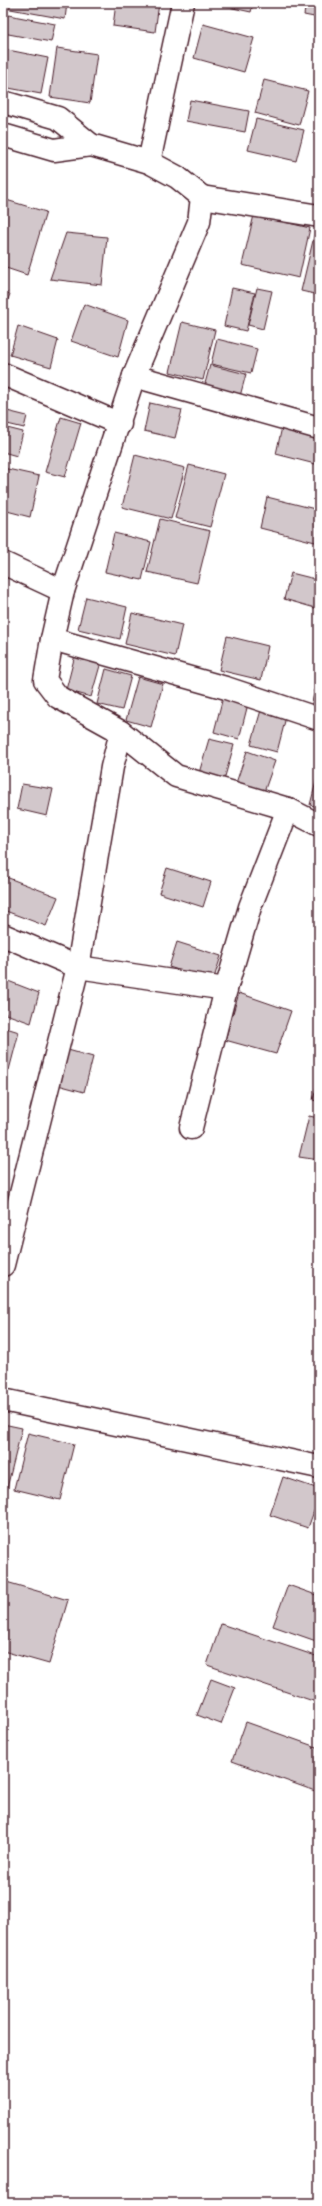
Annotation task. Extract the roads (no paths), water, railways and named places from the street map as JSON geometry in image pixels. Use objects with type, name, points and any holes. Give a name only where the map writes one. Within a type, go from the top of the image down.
[{"type":"street","points":[[149,162],[183,3]]},
{"type":"street","points":[[3,102],[58,118],[91,145],[149,162],[177,177],[202,197],[319,216]]},
{"type":"street","points":[[3,135],[54,150],[91,145]]},
{"type":"street","points":[[202,197],[199,222],[134,376],[120,424],[64,592],[52,639],[44,680],[58,697],[121,732],[176,776],[288,809],[319,825]]},
{"type":"street","points":[[3,374],[120,424]]},
{"type":"street","points":[[134,376],[319,428]]},
{"type":"street","points":[[3,563],[64,592]]},
{"type":"street","points":[[52,639],[226,688],[319,719]]},
{"type":"street","points":[[3,1265],[78,967],[112,767],[121,732]]},
{"type":"street","points":[[192,1128],[226,989],[250,907],[288,809]]},
{"type":"street","points":[[3,935],[78,967],[226,989]]},
{"type":"street","points":[[3,1400],[319,1468]]}]
